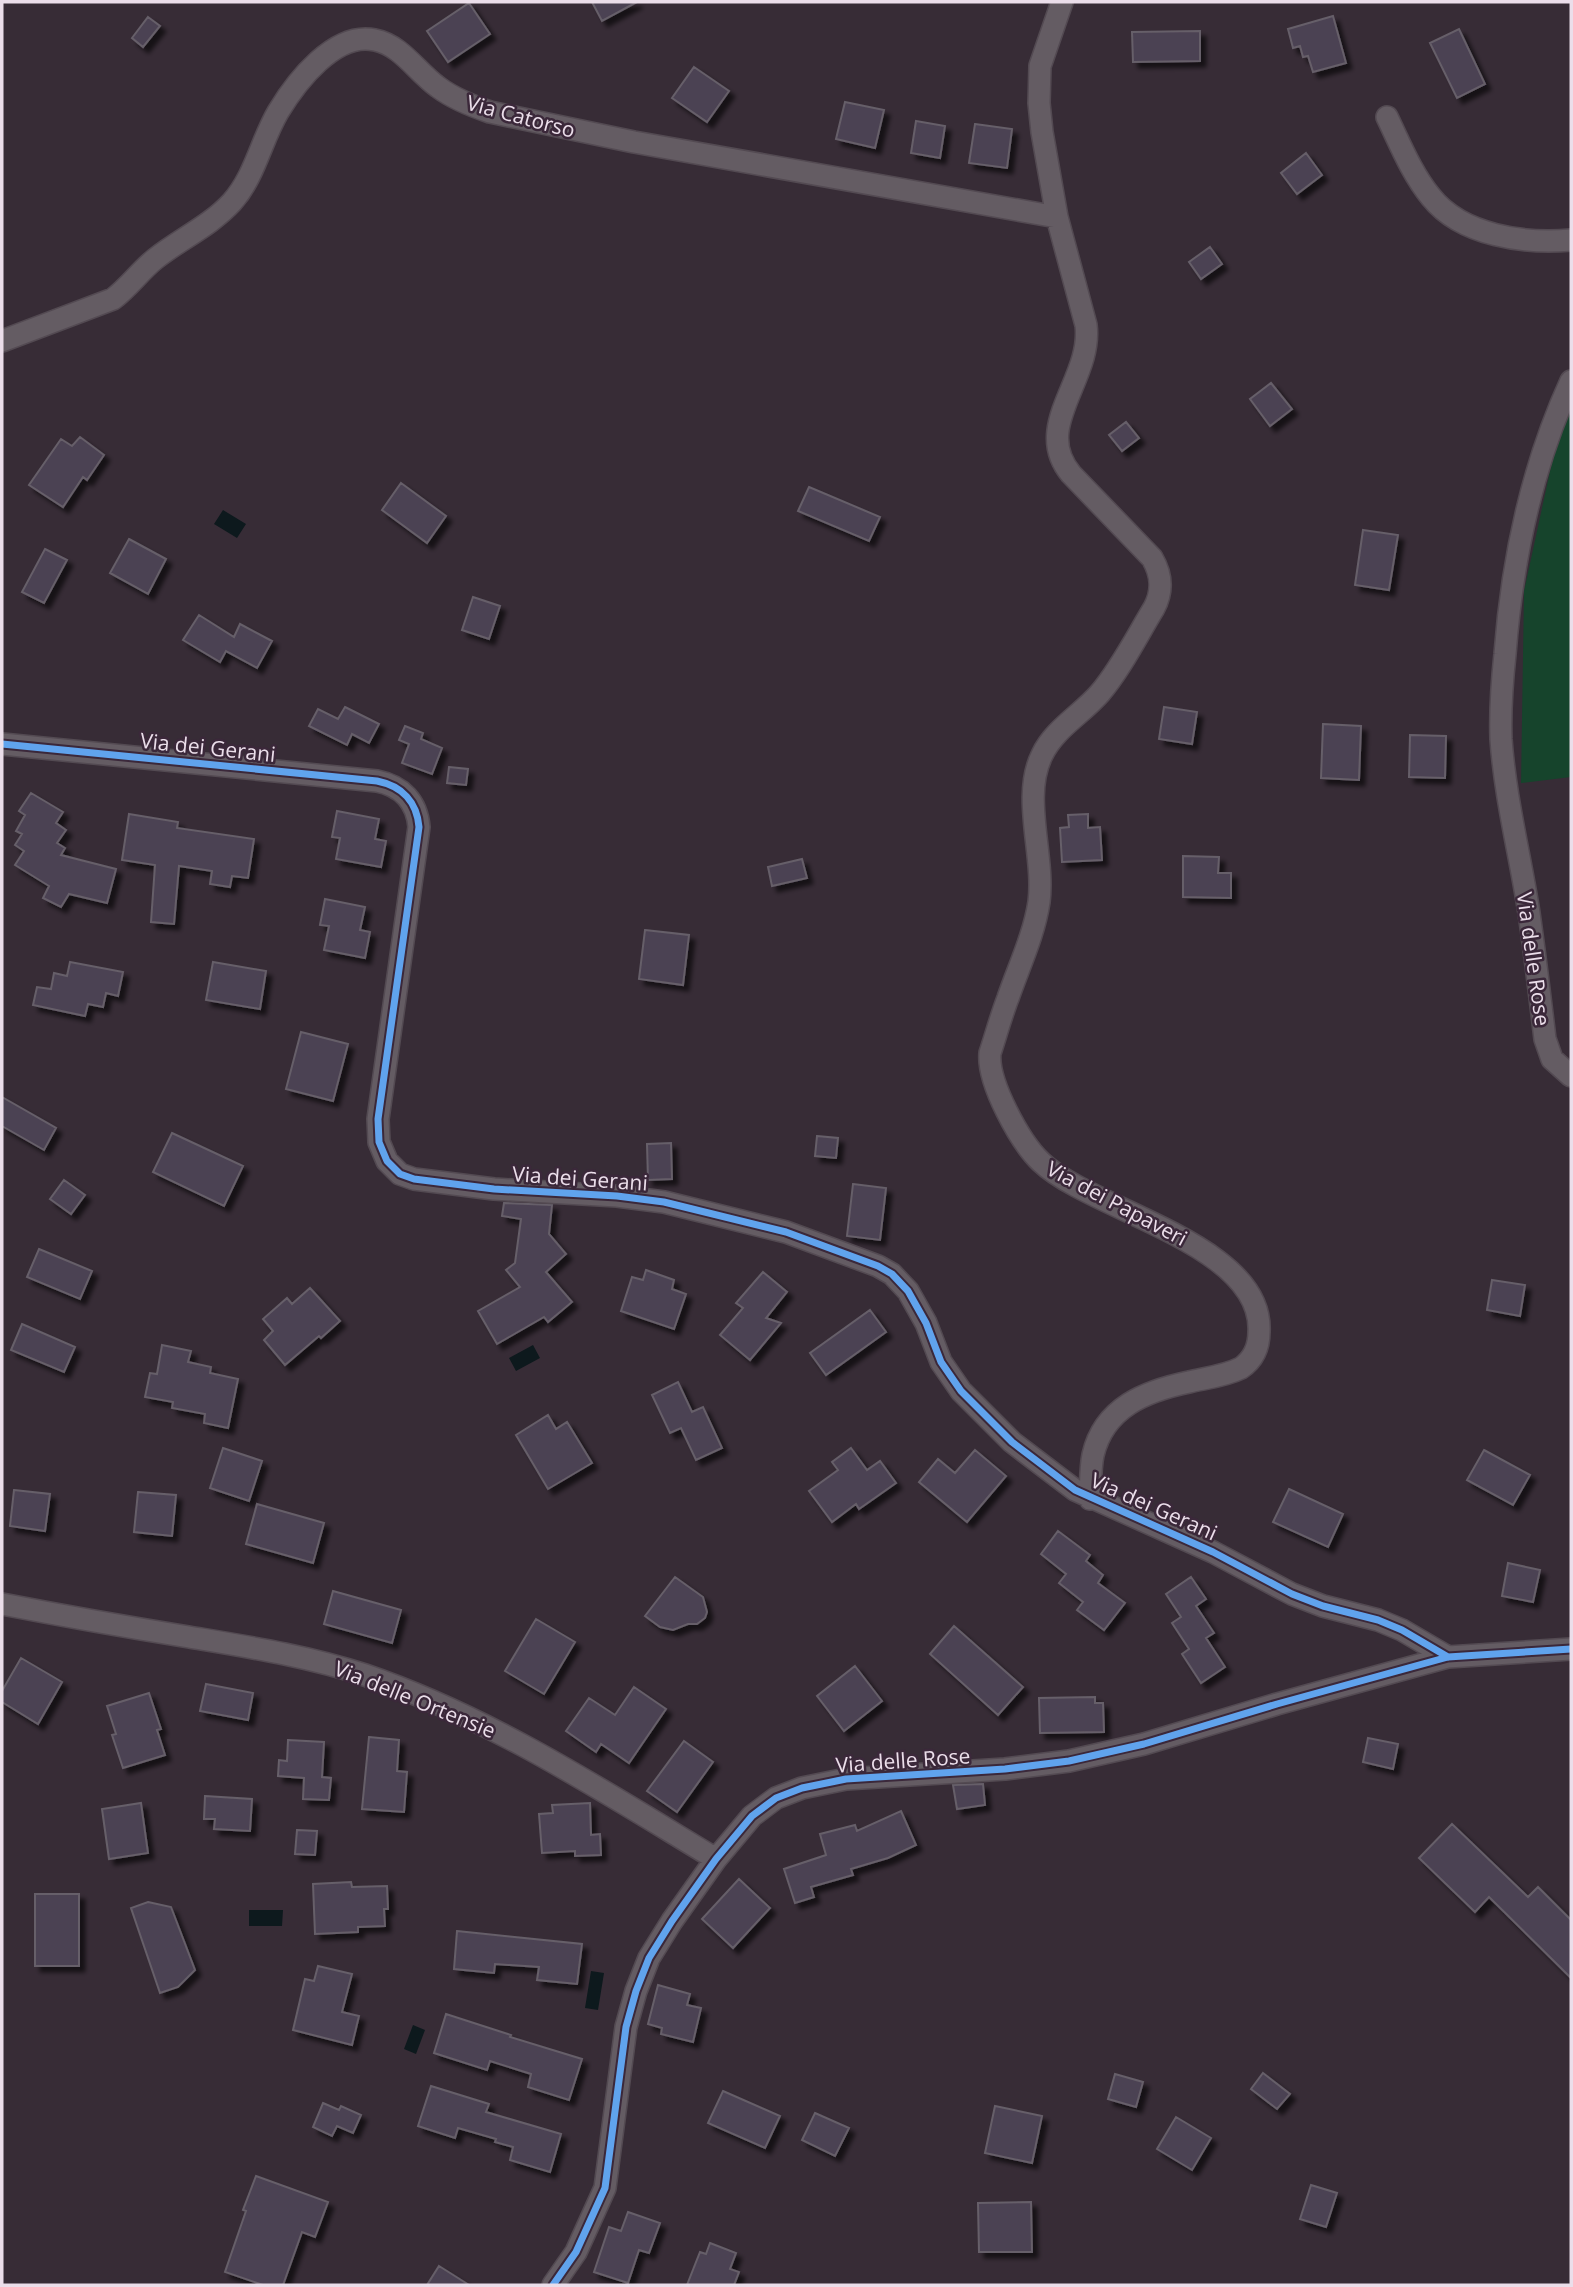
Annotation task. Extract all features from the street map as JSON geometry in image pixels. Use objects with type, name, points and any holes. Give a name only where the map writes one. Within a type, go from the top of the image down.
[{"type":"street","name":"Via dei Papaveri","points":[[1062,2],[1043,54],[1038,90],[1042,132],[1057,217],[1086,325],[1087,339],[1082,365],[1059,424],[1056,439],[1058,453],[1071,474],[1144,549],[1157,567],[1161,583],[1154,608],[1107,684],[1093,701],[1060,730],[1041,755],[1034,788],[1039,900],[1030,938],[990,1053],[990,1072],[1011,1117],[1041,1162],[1101,1198],[1210,1254],[1234,1275],[1246,1291],[1255,1308],[1260,1327],[1257,1349],[1251,1360],[1241,1368],[1152,1391],[1117,1412],[1102,1432],[1096,1446],[1091,1464],[1090,1499]]},
{"type":"street","name":"Via Catorso","points":[[2,341],[113,299],[154,260],[210,222],[232,202],[245,184],[274,121],[290,95],[323,56],[356,39],[373,39],[390,45],[446,92],[468,105],[490,112],[634,142],[1057,217]]},
{"type":"street","points":[[1387,117],[1421,183],[1446,211],[1475,227],[1514,238],[1534,241],[1571,240]]},
{"type":"street","name":"Via delle Rose","points":[[1571,381],[1544,453],[1521,537],[1509,604],[1501,721],[1503,758],[1529,913],[1545,1040],[1552,1059],[1571,1076]]},
{"type":"street","name":"Via dei Gerani","points":[[2,744],[377,781],[400,790],[415,808],[419,827],[379,1110],[379,1142],[383,1155],[400,1174],[414,1179],[494,1189],[617,1196],[677,1205],[786,1232],[878,1266],[892,1274],[908,1291],[926,1323],[941,1362],[961,1391],[1012,1442],[1075,1490],[1213,1552],[1301,1598],[1391,1625],[1448,1657]]},
{"type":"street","name":"Via delle Ortensie","points":[[2,1604],[270,1651],[369,1676],[441,1705],[523,1745],[716,1859]]},
{"type":"street","name":"Via delle Rose","points":[[553,2285],[576,2252],[605,2188],[621,2057],[636,1990],[660,1939],[716,1859],[752,1816],[776,1798],[791,1791],[869,1777],[1005,1769],[1083,1758],[1144,1744],[1448,1657],[1568,1654]]},
{"type":"green space","points":[[1571,404],[1571,777],[1521,783],[1524,591],[1559,430]]},
{"type":"shaded area","points":[[223,510],[246,524],[237,538],[214,524]]},
{"type":"shaded area","points":[[533,1345],[540,1358],[516,1371],[509,1358]]},
{"type":"shaded area","points":[[249,1910],[283,1910],[282,1926],[249,1926]]},
{"type":"shaded area","points":[[591,1971],[604,1973],[598,2010],[585,2008]]},
{"type":"shaded area","points":[[413,2025],[425,2030],[416,2054],[404,2049]]},
{"type":"building","points":[[592,2],[637,2],[602,21]]},
{"type":"building","points":[[469,3],[490,34],[448,62],[427,31]]},
{"type":"building","points":[[1333,16],[1346,63],[1313,72],[1308,56],[1303,57],[1300,46],[1293,48],[1288,29]]},
{"type":"building","points":[[148,17],[160,26],[143,47],[132,38]]},
{"type":"building","points":[[1459,29],[1485,84],[1457,98],[1430,43]]},
{"type":"building","points":[[1200,31],[1200,61],[1133,62],[1132,32]]},
{"type":"building","points":[[694,67],[729,91],[707,122],[672,98]]},
{"type":"building","points":[[845,102],[884,110],[875,148],[836,139]]},
{"type":"building","points":[[916,121],[945,126],[940,158],[911,153]]},
{"type":"building","points":[[975,124],[1012,129],[1007,168],[969,163]]},
{"type":"building","points":[[1306,153],[1322,175],[1297,194],[1281,173]]},
{"type":"building","points":[[1210,247],[1222,264],[1201,279],[1189,262]]},
{"type":"building","points":[[1271,383],[1292,409],[1270,426],[1250,399]]},
{"type":"building","points":[[1126,422],[1139,438],[1122,451],[1109,435]]},
{"type":"building","points":[[80,437],[104,455],[87,480],[83,477],[63,507],[29,485],[61,439],[72,446]]},
{"type":"building","points":[[401,483],[446,516],[427,543],[382,510]]},
{"type":"building","points":[[809,487],[880,517],[869,541],[798,511]]},
{"type":"building","points":[[1363,530],[1398,535],[1389,590],[1355,585]]},
{"type":"building","points":[[129,539],[166,559],[148,594],[110,573]]},
{"type":"building","points":[[45,549],[67,560],[44,603],[22,592]]},
{"type":"building","points":[[473,597],[500,606],[489,639],[462,630]]},
{"type":"building","points":[[199,615],[234,637],[240,624],[272,641],[257,668],[226,651],[220,662],[183,640]]},
{"type":"building","points":[[345,707],[379,724],[369,743],[352,734],[347,745],[309,726],[318,709],[338,719]]},
{"type":"building","points":[[1164,707],[1197,712],[1192,744],[1159,739]]},
{"type":"building","points":[[1323,724],[1361,726],[1359,780],[1321,778]]},
{"type":"building","points":[[405,726],[423,733],[421,739],[442,748],[432,774],[402,763],[409,744],[399,740]]},
{"type":"building","points":[[1410,735],[1446,736],[1445,778],[1409,777]]},
{"type":"building","points":[[449,767],[468,769],[466,785],[447,783]]},
{"type":"building","points":[[31,793],[63,812],[56,823],[66,830],[57,843],[65,848],[61,855],[116,869],[107,903],[69,894],[61,907],[43,898],[49,886],[15,865],[24,851],[15,845],[22,834],[16,831],[25,815],[19,811]]},
{"type":"building","points":[[337,811],[379,819],[375,839],[386,841],[381,867],[336,859],[340,838],[332,837]]},
{"type":"building","points":[[129,814],[178,822],[177,828],[254,839],[248,878],[232,876],[230,887],[210,884],[212,871],[179,866],[174,924],[151,922],[155,865],[122,860]]},
{"type":"building","points":[[1088,814],[1088,828],[1100,827],[1102,860],[1062,862],[1060,828],[1069,827],[1068,815]]},
{"type":"building","points":[[1183,856],[1219,857],[1218,873],[1231,873],[1231,898],[1183,897]]},
{"type":"building","points":[[802,859],[807,878],[772,886],[768,867]]},
{"type":"building","points":[[325,899],[365,907],[360,930],[370,932],[365,958],[324,950],[329,926],[320,925]]},
{"type":"building","points":[[645,930],[689,935],[683,985],[639,979]]},
{"type":"building","points":[[70,962],[123,972],[118,996],[106,993],[103,1007],[88,1004],[85,1016],[33,1005],[37,987],[51,989],[54,973],[67,976]]},
{"type":"building","points":[[213,962],[266,971],[260,1009],[206,1000]]},
{"type":"building","points":[[301,1032],[348,1044],[333,1101],[286,1089]]},
{"type":"building","points":[[2,1097],[56,1128],[44,1150],[2,1126]]},
{"type":"building","points":[[172,1133],[243,1166],[224,1206],[153,1172]]},
{"type":"building","points":[[817,1136],[838,1138],[836,1158],[815,1156]]},
{"type":"building","points":[[671,1143],[672,1179],[648,1180],[647,1144]]},
{"type":"building","points":[[64,1180],[85,1195],[71,1214],[50,1199]]},
{"type":"building","points":[[853,1184],[886,1188],[880,1240],[847,1236]]},
{"type":"building","points":[[504,1203],[552,1205],[549,1234],[566,1254],[546,1272],[572,1302],[548,1322],[544,1317],[497,1344],[478,1311],[520,1287],[506,1270],[515,1263],[521,1219],[502,1216]]},
{"type":"building","points":[[39,1249],[92,1271],[80,1299],[27,1277]]},
{"type":"building","points":[[646,1270],[674,1280],[672,1289],[686,1294],[674,1329],[621,1311],[632,1277],[643,1280]]},
{"type":"building","points":[[763,1272],[787,1292],[766,1318],[781,1323],[750,1360],[720,1335],[743,1308],[736,1303]]},
{"type":"building","points":[[1492,1280],[1525,1285],[1520,1316],[1487,1310]]},
{"type":"building","points":[[310,1288],[340,1321],[285,1365],[264,1340],[273,1331],[263,1319],[287,1298],[292,1304]]},
{"type":"building","points":[[870,1310],[886,1332],[826,1375],[810,1353]]},
{"type":"building","points":[[22,1324],[75,1347],[64,1372],[11,1350]]},
{"type":"building","points":[[162,1345],[191,1351],[188,1362],[211,1367],[210,1373],[238,1379],[228,1428],[204,1423],[205,1414],[172,1408],[173,1402],[145,1397],[150,1373],[157,1374]]},
{"type":"building","points":[[678,1382],[692,1412],[703,1407],[722,1448],[696,1460],[681,1428],[670,1433],[652,1395]]},
{"type":"building","points":[[548,1415],[556,1429],[567,1422],[592,1463],[548,1489],[516,1435]]},
{"type":"building","points":[[223,1448],[262,1461],[249,1501],[210,1488]]},
{"type":"building","points":[[851,1448],[867,1470],[880,1461],[896,1483],[859,1509],[856,1504],[832,1522],[809,1491],[838,1470],[832,1462]]},
{"type":"building","points":[[975,1450],[1006,1476],[967,1522],[919,1482],[938,1459],[955,1473]]},
{"type":"building","points":[[1484,1450],[1530,1475],[1513,1505],[1467,1480]]},
{"type":"building","points":[[1289,1489],[1343,1514],[1328,1547],[1273,1522]]},
{"type":"building","points":[[14,1490],[50,1494],[45,1531],[10,1526]]},
{"type":"building","points":[[138,1492],[176,1495],[172,1536],[134,1532]]},
{"type":"building","points":[[257,1504],[324,1523],[313,1563],[246,1544]]},
{"type":"building","points":[[1058,1531],[1090,1555],[1086,1561],[1103,1575],[1098,1583],[1125,1603],[1104,1630],[1077,1610],[1083,1602],[1059,1583],[1066,1574],[1041,1554]]},
{"type":"building","points":[[1508,1563],[1540,1570],[1533,1602],[1502,1596]]},
{"type":"building","points":[[675,1577],[703,1597],[707,1612],[705,1618],[697,1624],[688,1624],[673,1630],[660,1627],[645,1616]]},
{"type":"building","points":[[1191,1577],[1206,1599],[1196,1606],[1214,1633],[1206,1638],[1225,1667],[1201,1683],[1182,1654],[1189,1649],[1172,1623],[1181,1617],[1166,1594]]},
{"type":"building","points":[[333,1591],[401,1610],[392,1643],[324,1624]]},
{"type":"building","points":[[536,1619],[575,1642],[544,1694],[505,1671]]},
{"type":"building","points":[[954,1626],[1023,1687],[998,1715],[930,1654]]},
{"type":"building","points":[[21,1658],[62,1682],[38,1724],[2,1702],[2,1691]]},
{"type":"building","points":[[855,1666],[882,1701],[844,1731],[817,1696]]},
{"type":"building","points":[[206,1684],[253,1693],[248,1720],[200,1711]]},
{"type":"building","points":[[634,1687],[666,1709],[629,1763],[601,1744],[596,1752],[566,1731],[589,1698],[615,1715]]},
{"type":"building","points":[[149,1693],[161,1729],[157,1730],[165,1755],[123,1768],[112,1735],[116,1734],[107,1706]]},
{"type":"building","points":[[1095,1697],[1095,1703],[1103,1703],[1104,1732],[1040,1733],[1039,1698]]},
{"type":"building","points":[[369,1737],[399,1740],[397,1771],[407,1772],[404,1812],[362,1809]]},
{"type":"building","points":[[1368,1738],[1398,1744],[1393,1769],[1363,1762]]},
{"type":"building","points":[[288,1740],[324,1742],[322,1777],[331,1778],[329,1800],[303,1799],[304,1778],[278,1776],[279,1760],[287,1761]]},
{"type":"building","points":[[684,1741],[713,1762],[677,1812],[647,1791]]},
{"type":"building","points":[[983,1784],[985,1805],[957,1809],[953,1785]]},
{"type":"building","points":[[205,1796],[252,1799],[250,1831],[214,1829],[215,1819],[204,1819]]},
{"type":"building","points":[[141,1803],[148,1853],[109,1859],[102,1809]]},
{"type":"building","points":[[590,1803],[591,1835],[600,1834],[601,1855],[575,1856],[575,1851],[542,1853],[539,1814],[553,1813],[552,1805]]},
{"type":"building","points":[[901,1811],[916,1845],[888,1858],[851,1869],[853,1875],[811,1887],[814,1897],[795,1903],[784,1869],[826,1855],[820,1834],[855,1825],[857,1831]]},
{"type":"building","points":[[1452,1824],[1528,1897],[1538,1887],[1571,1920],[1571,1978],[1489,1897],[1475,1912],[1419,1858]]},
{"type":"building","points":[[297,1830],[317,1831],[315,1855],[295,1854]]},
{"type":"building","points":[[739,1879],[770,1908],[733,1948],[702,1919]]},
{"type":"building","points":[[351,1882],[352,1887],[387,1886],[388,1909],[384,1909],[385,1926],[358,1927],[358,1932],[315,1934],[313,1884]]},
{"type":"building","points":[[35,1894],[79,1894],[79,1966],[35,1966]]},
{"type":"building","points":[[148,1902],[171,1907],[195,1970],[178,1987],[160,1993],[131,1908]]},
{"type":"building","points":[[457,1931],[582,1944],[577,1984],[537,1980],[539,1967],[495,1964],[494,1973],[454,1969]]},
{"type":"building","points":[[318,1966],[352,1974],[342,2012],[359,2016],[352,2045],[293,2030],[305,1979],[314,1981]]},
{"type":"building","points":[[658,1985],[690,1994],[687,2005],[701,2008],[693,2042],[661,2034],[662,2028],[648,2024]]},
{"type":"building","points":[[446,2014],[582,2059],[569,2100],[528,2087],[531,2074],[490,2061],[487,2070],[434,2053]]},
{"type":"building","points":[[1263,2073],[1290,2094],[1277,2109],[1251,2089]]},
{"type":"building","points":[[1115,2074],[1143,2082],[1136,2107],[1108,2099]]},
{"type":"building","points":[[431,2086],[489,2104],[486,2112],[561,2134],[550,2172],[510,2160],[513,2147],[495,2142],[496,2139],[458,2128],[455,2138],[418,2126]]},
{"type":"building","points":[[723,2091],[780,2116],[765,2148],[708,2123]]},
{"type":"building","points":[[323,2103],[339,2110],[341,2106],[361,2115],[353,2133],[337,2126],[332,2136],[313,2127]]},
{"type":"building","points":[[995,2106],[1042,2116],[1032,2163],[985,2153]]},
{"type":"building","points":[[815,2113],[849,2128],[835,2156],[802,2140]]},
{"type":"building","points":[[1176,2117],[1211,2138],[1192,2170],[1157,2149]]},
{"type":"building","points":[[256,2176],[328,2202],[315,2237],[302,2232],[283,2285],[263,2285],[225,2272]]},
{"type":"building","points":[[1311,2185],[1337,2193],[1326,2227],[1300,2219]]},
{"type":"building","points":[[1031,2202],[1032,2252],[979,2252],[978,2203]]},
{"type":"building","points":[[628,2212],[660,2223],[649,2253],[639,2250],[628,2283],[594,2272],[609,2227],[621,2231]]},
{"type":"building","points":[[710,2243],[736,2253],[730,2269],[739,2272],[734,2285],[687,2285],[700,2252],[706,2254]]},
{"type":"building","points":[[439,2266],[469,2285],[427,2285]]},
{"type":"cycle path","points":[[2,744],[377,781],[401,791],[415,810],[419,827],[378,1119],[379,1142],[387,1161],[400,1174],[414,1179],[494,1189],[617,1196],[664,1202],[786,1232],[878,1266],[892,1274],[908,1291],[926,1323],[941,1362],[961,1391],[1012,1442],[1075,1490],[1213,1552],[1292,1594],[1323,1606],[1378,1620],[1402,1630],[1448,1657]]},
{"type":"cycle path","points":[[553,2285],[576,2252],[605,2188],[626,2027],[649,1958],[716,1859],[752,1816],[776,1798],[802,1788],[846,1779],[1005,1769],[1069,1761],[1144,1744],[1448,1657],[1571,1649]]}]
